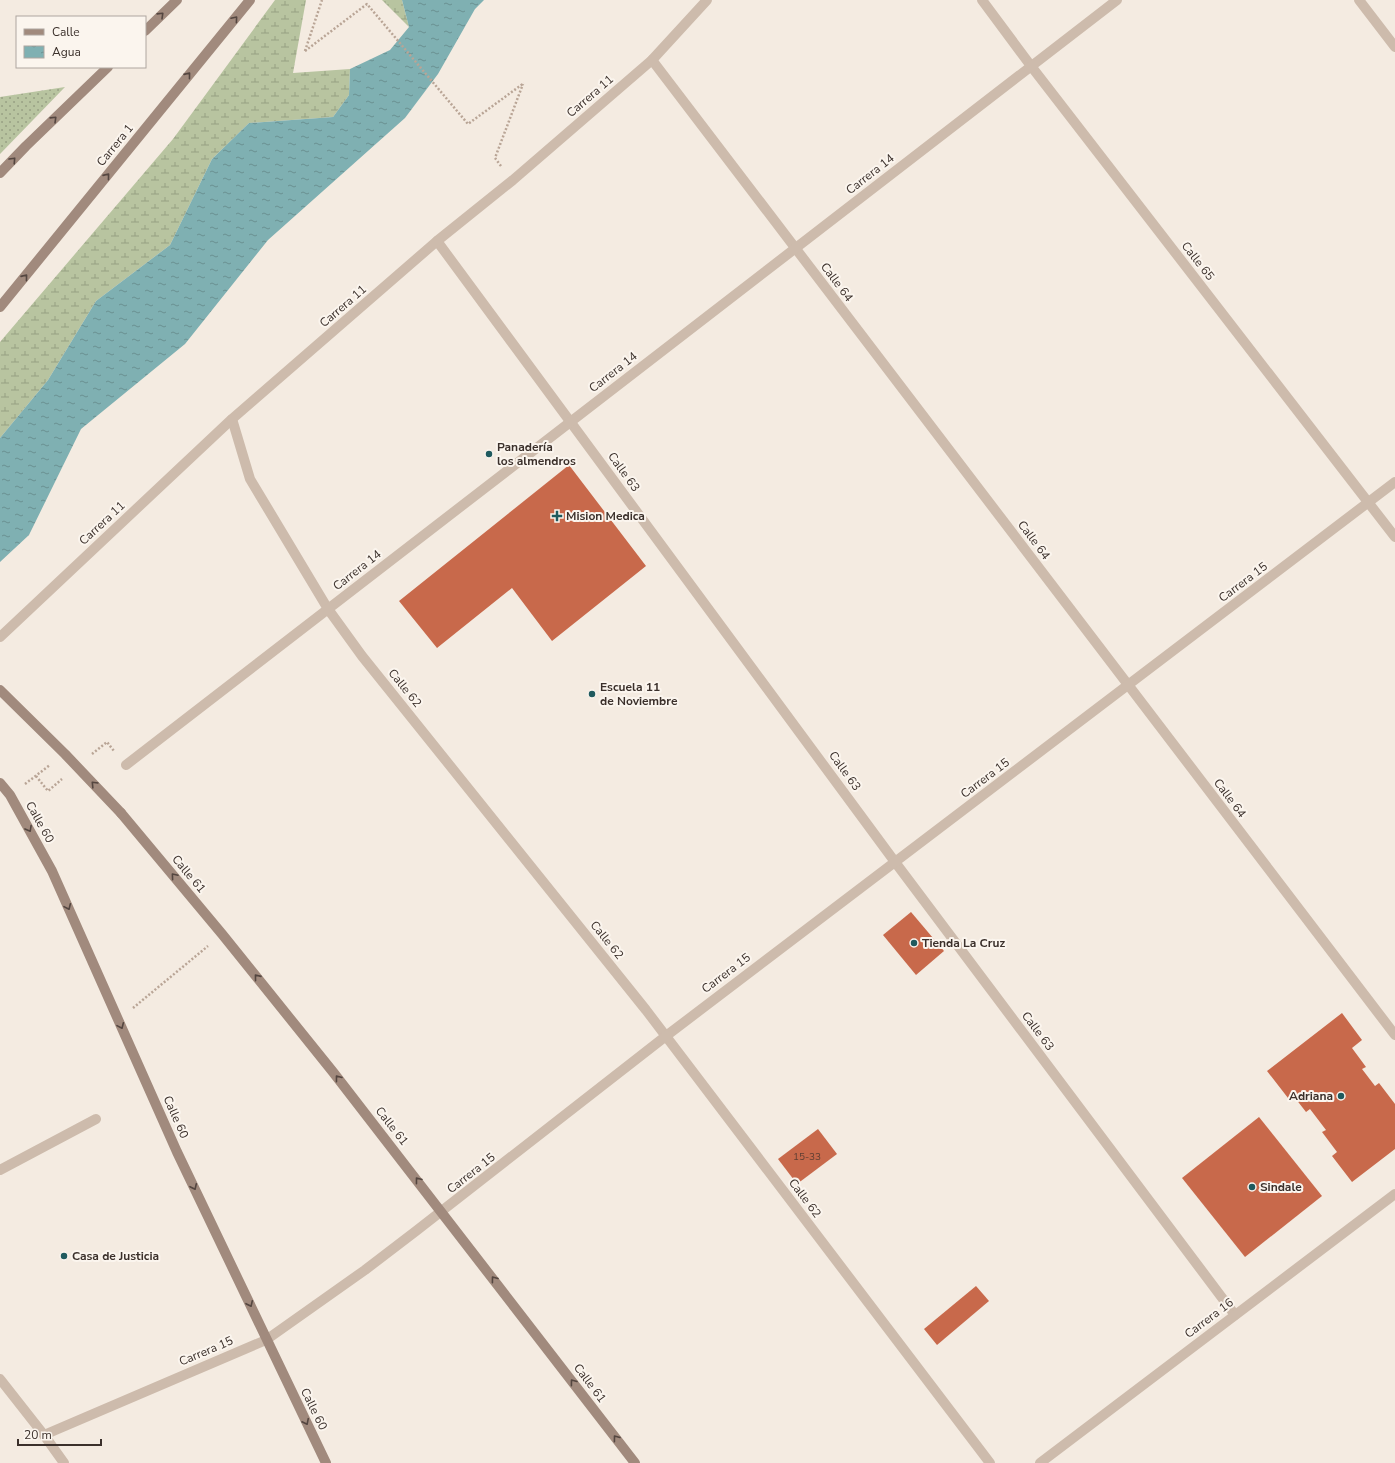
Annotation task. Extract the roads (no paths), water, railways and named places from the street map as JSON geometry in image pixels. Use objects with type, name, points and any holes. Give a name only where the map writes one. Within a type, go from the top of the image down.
[{"type":"main road","points":[[146,30],[177,0]]},
{"type":"main road","name":"Carrera 1","points":[[0,307],[250,0]]},
{"type":"main road","points":[[0,173],[107,68]]},
{"type":"main road","name":"Calle 61","points":[[0,690],[65,754],[121,813],[222,934],[442,1211],[635,1463]]},
{"type":"main road","name":"Calle 60","points":[[0,783],[10,795],[52,871],[177,1152],[326,1463]]},
{"type":"street","name":"Carrera 11","points":[[0,637],[232,419],[437,241],[513,180],[652,60],[707,0]]},
{"type":"street","name":"Calle 65","points":[[982,0],[1031,66],[1395,537]]},
{"type":"street","name":"Carrera 14","points":[[126,765],[1117,0]]},
{"type":"street","points":[[1359,0],[1395,47]]},
{"type":"street","name":"Calle 64","points":[[652,60],[1395,1036]]},
{"type":"street","name":"Calle 63","points":[[437,241],[895,862],[1235,1315]]},
{"type":"street","name":"Calle 62","points":[[232,419],[250,479],[328,609],[362,656],[637,998],[990,1463]]},
{"type":"street","name":"Carrera 15","points":[[44,1435],[266,1340],[365,1270],[666,1036],[1395,482]]},
{"type":"street","points":[[0,1170],[96,1119]]},
{"type":"street","name":"Carrera 16","points":[[1040,1463],[1395,1194]]},
{"type":"street","points":[[0,1379],[64,1463]]},
{"type":"water","points":[[402,0],[484,0],[475,9],[438,74],[405,118],[268,240],[185,344],[81,429],[29,535],[0,562],[0,438],[48,380],[96,301],[170,245],[212,159],[249,123],[333,117],[349,95],[350,69],[390,50],[409,27]]},
{"type":"place","name":"Panadería los almendros","points":[[489,454]]},
{"type":"place","name":"Mision Medica","points":[[557,516]]},
{"type":"place","name":"Escuela 11 de Noviembre","points":[[592,694]]},
{"type":"place","name":"Tienda La Cruz","points":[[914,943]]},
{"type":"place","name":"Adriana","points":[[1341,1096]]},
{"type":"place","name":"Sindale","points":[[1252,1187]]},
{"type":"place","name":"Casa de Justicia","points":[[64,1256]]}]
